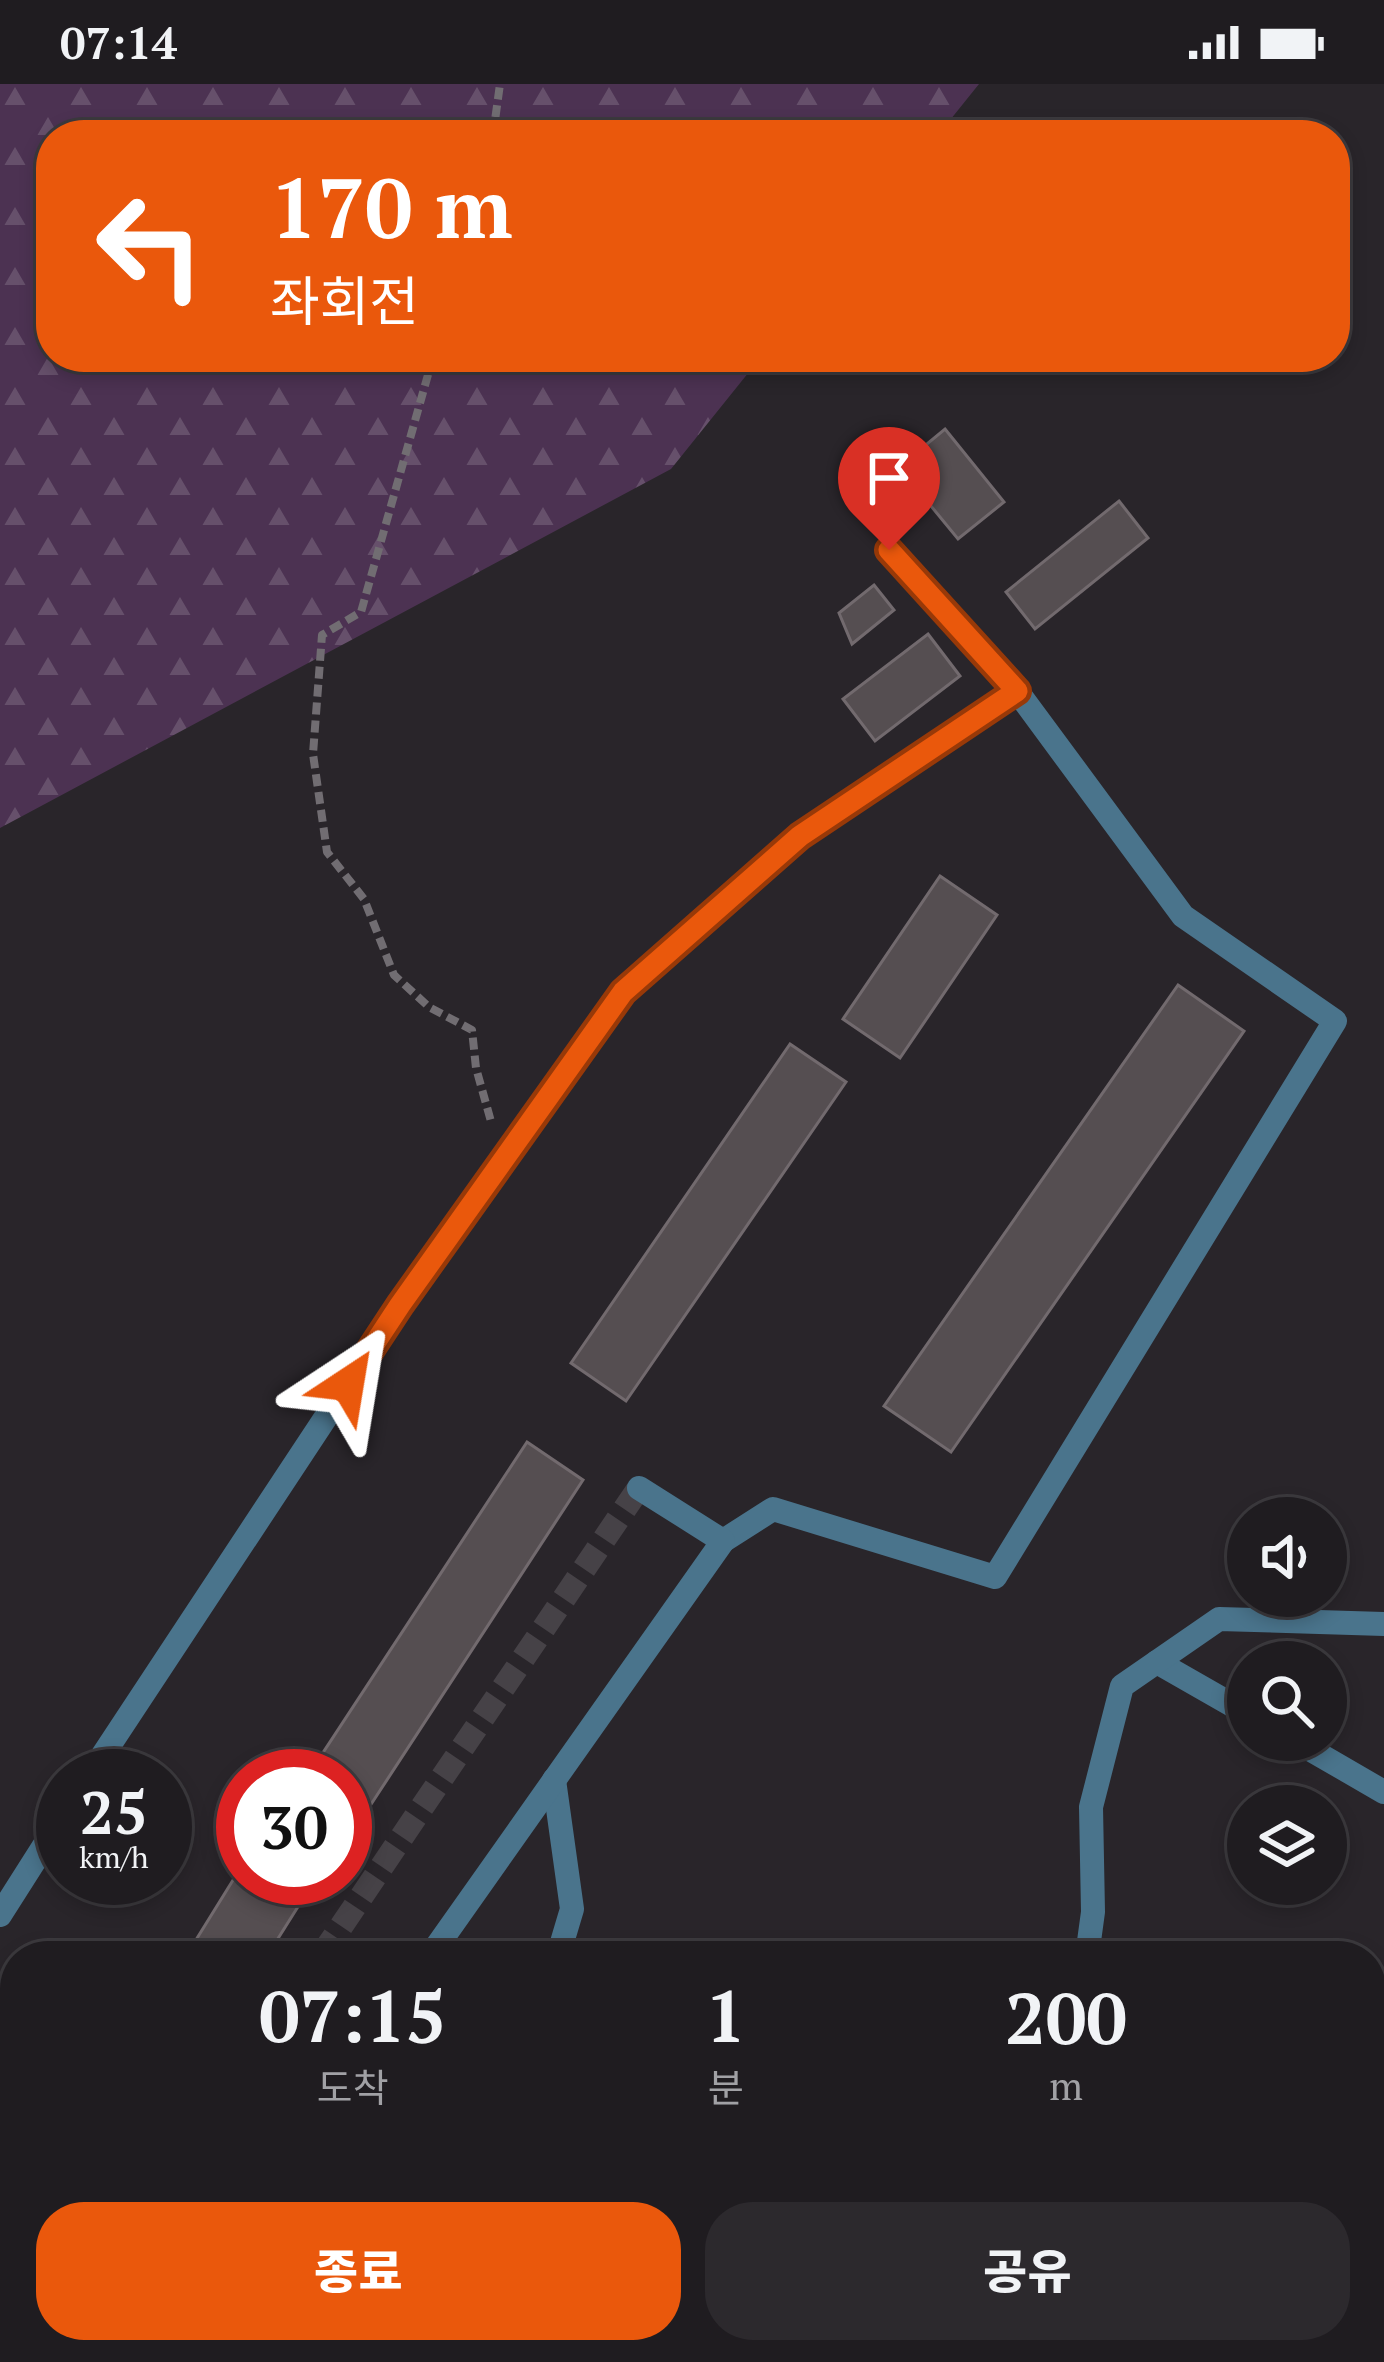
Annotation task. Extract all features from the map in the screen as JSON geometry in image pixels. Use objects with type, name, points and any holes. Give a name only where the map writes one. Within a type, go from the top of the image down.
[{"type":"street","points":[[441,1941],[723,1541],[773,1509],[995,1577],[1335,1021],[1183,916],[1017,691],[889,550]]},
{"type":"street","points":[[107,1749],[400,1305],[623,992],[800,836],[1017,691]]},
{"type":"street","points":[[639,1488],[723,1541]]},
{"type":"street","points":[[1089,1941],[1094,1912],[1091,1807],[1122,1686],[1219,1619],[1384,1624]]},
{"type":"street","points":[[1157,1662],[1227,1702]]},
{"type":"street","points":[[1330,1761],[1384,1792]]},
{"type":"street","points":[[554,1780],[572,1909],[562,1941]]},
{"type":"street","points":[[0,1916],[36,1859]]},
{"type":"path","points":[[495,120],[500,84]]},
{"type":"path","points":[[429,372],[361,612],[322,635],[313,754],[327,852],[364,899],[394,975],[429,1007],[472,1030],[476,1068],[494,1131]]},
{"type":"green space","points":[[0,84],[979,84],[950,120],[36,120],[36,372],[749,372],[671,469],[0,828]]},
{"type":"building","points":[[945,429],[1004,502],[958,539],[899,467]]},
{"type":"building","points":[[1119,501],[1148,538],[1035,629],[1006,592]]},
{"type":"building","points":[[874,585],[894,610],[852,644],[839,613]]},
{"type":"building","points":[[928,634],[960,676],[875,741],[843,699]]},
{"type":"building","points":[[940,876],[997,915],[900,1058],[843,1019]]},
{"type":"building","points":[[1178,985],[1244,1031],[951,1452],[884,1406]]},
{"type":"building","points":[[790,1044],[846,1082],[626,1401],[571,1363]]},
{"type":"building","points":[[527,1442],[583,1480],[372,1803],[372,1749],[325,1749]]},
{"type":"building","points":[[218,1905],[299,1905],[276,1941],[195,1941]]},
{"type":"tunnel","points":[[331,1941],[639,1488]]},
{"type":"route","points":[[348,1384],[623,992],[800,836],[1017,691],[889,550]]}]
